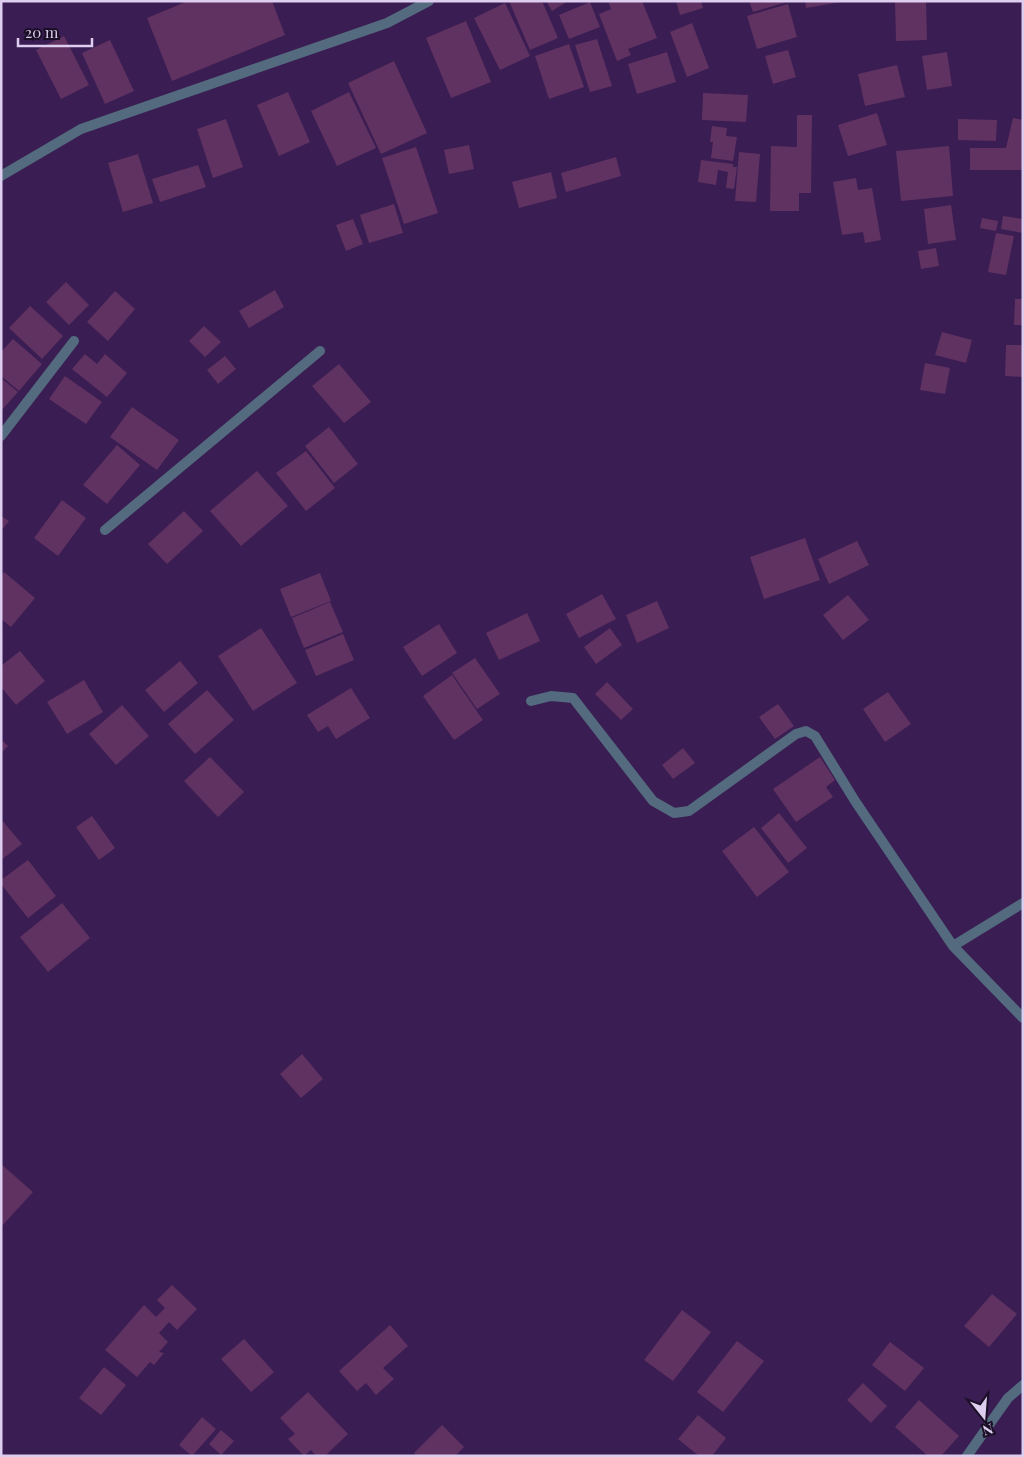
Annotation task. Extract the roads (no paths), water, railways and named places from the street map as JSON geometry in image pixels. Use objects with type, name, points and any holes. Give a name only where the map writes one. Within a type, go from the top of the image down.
[{"type":"street","points":[[1,176],[81,129],[387,24],[429,1]]},
{"type":"street","points":[[1,436],[74,341]]},
{"type":"street","points":[[105,530],[320,351]]},
{"type":"street","points":[[531,701],[551,696],[573,698],[653,801],[674,813],[689,811],[796,734],[806,731],[815,736],[855,801],[953,946],[1023,1018]]},
{"type":"street","points":[[953,946],[1023,903]]},
{"type":"street","points":[[967,1456],[1008,1398],[1023,1385]]}]
